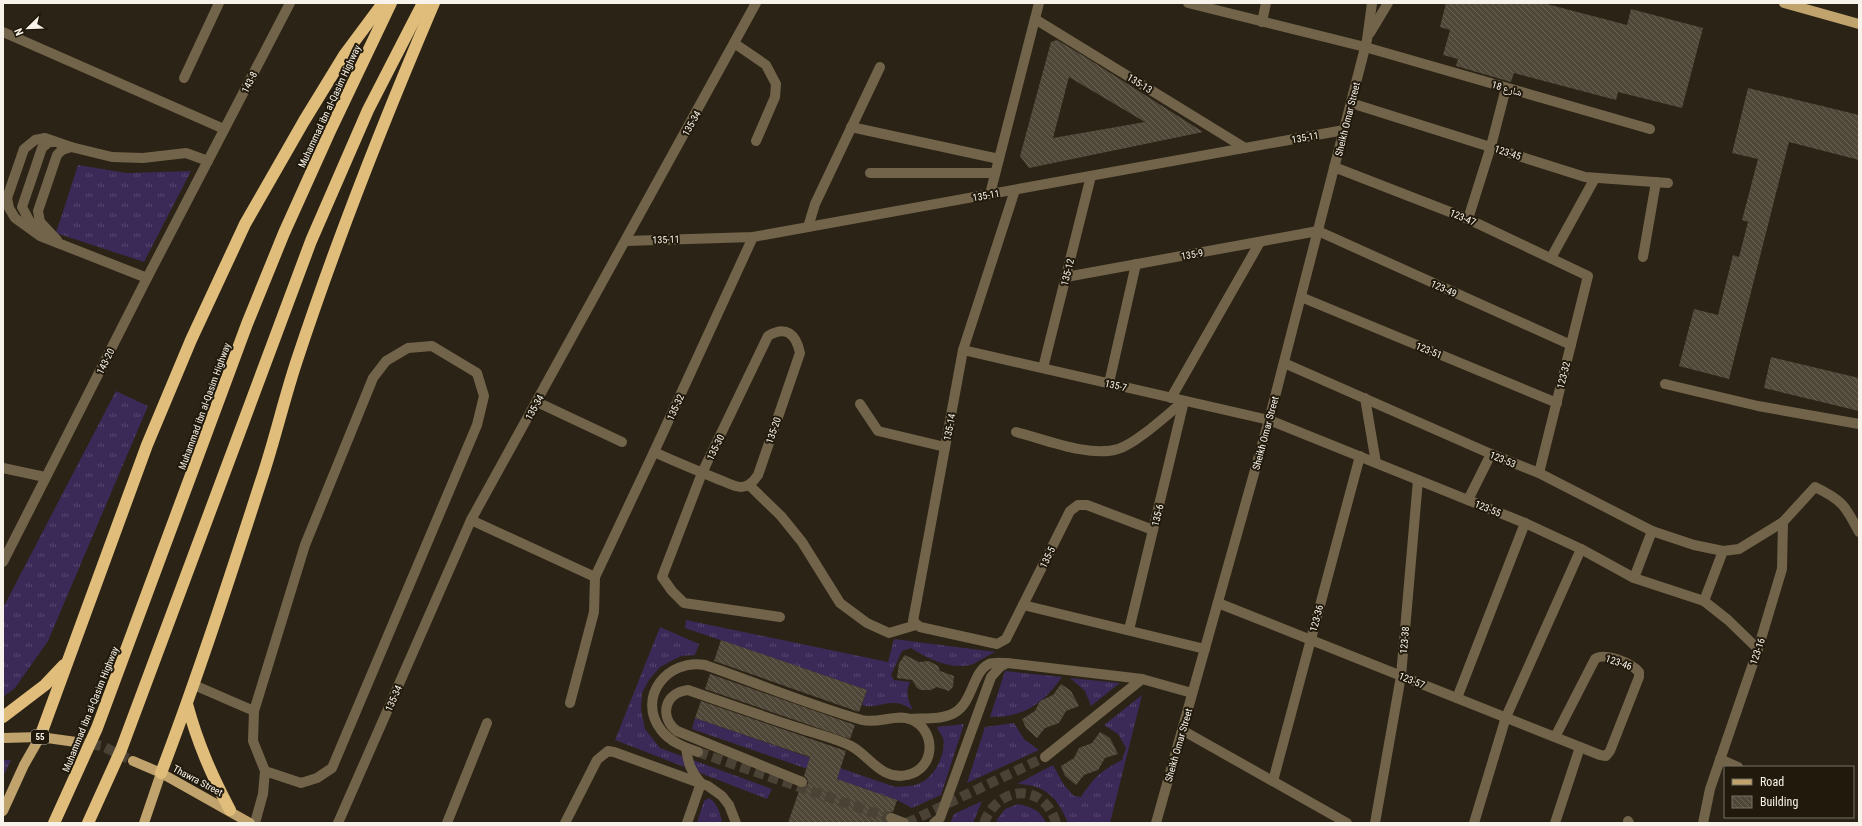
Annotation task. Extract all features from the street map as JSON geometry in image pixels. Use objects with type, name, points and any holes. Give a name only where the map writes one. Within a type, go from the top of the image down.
[{"type":"highway","points":[[40,737],[147,445],[191,340],[245,224],[304,121],[345,54],[383,3]]},
{"type":"highway","name":"Muhammad ibn al-Qasim Highway","points":[[54,823],[98,728],[247,324],[281,240],[330,131],[391,3]]},
{"type":"highway","points":[[88,823],[124,743],[311,241],[368,110],[423,3]]},
{"type":"highway","points":[[161,773],[194,684],[263,476],[296,361],[329,267],[365,170],[434,3]]},
{"type":"highway","points":[[3,717],[40,689],[68,661]]},
{"type":"highway","points":[[187,704],[196,737],[208,768],[230,810]]},
{"type":"main road","points":[[1784,3],[1859,24]]},
{"type":"main road","points":[[1837,17],[1859,20]]},
{"type":"main road","points":[[3,811],[24,765],[40,737]]},
{"type":"main road","name":"55","points":[[3,738],[40,737],[76,742]]},
{"type":"main road","name":"Thawra Street","points":[[133,761],[161,773],[230,810],[250,823]]},
{"type":"main road","points":[[144,823],[161,773]]},
{"type":"street","points":[[184,78],[219,3]]},
{"type":"street","name":"143-8","points":[[208,161],[290,3]]},
{"type":"street","name":"135-34","points":[[338,823],[471,520],[756,3]]},
{"type":"street","points":[[990,194],[1039,3]]},
{"type":"street","name":"شارع 18","points":[[1188,3],[1262,22],[1366,44],[1506,88],[1650,129]]},
{"type":"street","points":[[1262,22],[1266,3]]},
{"type":"street","name":"Sheikh Omar Street","points":[[1156,823],[1269,420],[1366,44],[1372,3]]},
{"type":"street","name":"Sheikh Omar Street","points":[[1366,44],[1388,3]]},
{"type":"street","name":"135-13","points":[[1035,19],[1245,148]]},
{"type":"street","points":[[3,32],[224,129]]},
{"type":"street","points":[[734,43],[766,64],[776,84],[775,98],[756,141]]},
{"type":"street","points":[[808,227],[815,204],[880,66]]},
{"type":"street","points":[[1468,218],[1491,146],[1506,88]]},
{"type":"street","name":"123-45","points":[[1351,103],[1491,146],[1585,177],[1668,183]]},
{"type":"street","points":[[851,127],[999,159]]},
{"type":"street","name":"135-11","points":[[626,241],[754,237],[1344,130]]},
{"type":"street","points":[[147,278],[46,238],[26,227],[15,218],[9,208],[7,198],[23,153],[28,145],[40,138],[112,157],[143,158],[186,153],[208,161]]},
{"type":"street","points":[[46,238],[29,220],[22,207],[22,203],[39,153],[46,144],[56,142]]},
{"type":"street","points":[[61,244],[40,222],[38,211],[57,155],[62,150],[71,147]]},
{"type":"street","name":"143-20","points":[[3,562],[45,477],[208,161]]},
{"type":"street","name":"123-47","points":[[1334,167],[1468,218],[1588,276]]},
{"type":"street","points":[[870,173],[995,173]]},
{"type":"street","name":"135-12","points":[[1043,368],[1090,176]]},
{"type":"street","points":[[1551,258],[1595,178]]},
{"type":"street","points":[[1643,256],[1656,182]]},
{"type":"street","name":"135-14","points":[[916,625],[913,619],[963,350],[1015,190]]},
{"type":"street","name":"135-9","points":[[1066,277],[1318,231]]},
{"type":"street","name":"123-49","points":[[1318,231],[1571,345]]},
{"type":"street","name":"135-32","points":[[595,577],[754,237]]},
{"type":"street","points":[[1171,398],[1260,242]]},
{"type":"street","points":[[1109,383],[1136,264]]},
{"type":"street","name":"123-32","points":[[1539,474],[1588,276]]},
{"type":"street","name":"123-51","points":[[1301,297],[1557,403]]},
{"type":"street","name":"135-30","points":[[780,617],[684,603],[672,591],[662,577],[702,473],[768,336],[775,332],[785,332]]},
{"type":"street","name":"135-20","points":[[749,485],[758,475],[800,353],[797,340],[792,335],[785,332]]},
{"type":"street","points":[[255,823],[263,794],[265,771],[253,740],[254,710],[305,545],[372,378],[386,361],[408,348],[432,346],[477,373],[484,396],[477,425],[332,768],[317,778],[300,784],[265,771]]},
{"type":"street","name":"135-7","points":[[963,350],[1269,420]]},
{"type":"street","name":"123-53","points":[[1284,363],[1490,454],[1539,474],[1652,531],[1694,545],[1723,552]]},
{"type":"street","points":[[1665,384],[1758,406],[1859,424]]},
{"type":"street","points":[[1365,398],[1376,463]]},
{"type":"street","points":[[1016,432],[1084,450],[1103,452],[1119,449],[1146,432],[1184,401]]},
{"type":"street","name":"135-6","points":[[1129,630],[1184,401]]},
{"type":"street","points":[[537,402],[622,442]]},
{"type":"street","points":[[860,404],[878,431],[945,447]]},
{"type":"street","name":"123-55","points":[[1269,420],[1525,523],[1581,549],[1634,578],[1704,601]]},
{"type":"street","points":[[654,452],[702,473],[741,487],[749,485],[781,516],[802,542],[840,603],[867,623],[889,633],[916,625]]},
{"type":"street","points":[[1468,500],[1490,454]]},
{"type":"street","name":"123-36","points":[[1273,781],[1360,456]]},
{"type":"street","points":[[3,468],[45,477]]},
{"type":"street","name":"123-38","points":[[1375,823],[1401,676],[1418,480]]},
{"type":"street","points":[[1758,649],[1728,620],[1704,601],[1723,552],[1739,549],[1783,522],[1815,487],[1838,499],[1846,507],[1859,532]]},
{"type":"street","name":"135-5","points":[[916,625],[997,644],[1003,642],[1006,639],[1070,511],[1078,505],[1087,505],[1153,530]]},
{"type":"street","points":[[471,520],[595,577],[594,612],[570,703]]},
{"type":"street","name":"123-16","points":[[1703,823],[1710,789],[1758,649],[1782,569],[1783,522]]},
{"type":"street","points":[[1457,698],[1525,523]]},
{"type":"street","points":[[1634,578],[1652,531]]},
{"type":"street","points":[[1474,823],[1506,718],[1581,549]]},
{"type":"street","name":"123-57","points":[[1218,603],[1506,718],[1606,756]]},
{"type":"street","points":[[1023,605],[1205,649]]},
{"type":"street","name":"123-46","points":[[1555,737],[1595,659],[1599,656],[1606,657],[1635,667],[1640,672],[1640,677],[1610,752],[1606,756]]},
{"type":"street","points":[[908,719],[938,717],[953,714],[965,703],[981,672],[988,664],[1008,663],[1142,679],[1192,693]]},
{"type":"street","points":[[934,823],[940,818],[991,677],[1000,667],[1008,663]]},
{"type":"street","points":[[698,752],[686,748],[671,740],[661,730],[653,710],[654,696],[661,680],[675,668],[690,664],[705,665],[864,720],[899,718],[910,719],[923,728],[930,744],[927,761],[920,769],[905,776],[893,775],[874,765],[851,746],[688,690],[672,696],[666,705],[667,720],[677,731],[802,782]]},
{"type":"street","points":[[1045,757],[1142,679]]},
{"type":"street","points":[[194,684],[254,710]]},
{"type":"street","points":[[446,823],[487,723]]},
{"type":"street","points":[[1182,730],[1347,823]]},
{"type":"street","points":[[1555,823],[1580,747]]},
{"type":"street","points":[[686,748],[688,762],[693,774],[701,783]]},
{"type":"street","points":[[565,823],[597,760],[608,751],[701,783],[722,796],[731,810],[736,823]]},
{"type":"street","points":[[1720,759],[1736,766]]},
{"type":"street","points":[[687,823],[701,783]]},
{"type":"street","points":[[891,818],[904,823]]},
{"type":"green space","points":[[78,165],[127,173],[191,171],[144,262],[56,233]]},
{"type":"green space","points":[[116,391],[148,406],[48,641],[15,688],[3,697],[3,608]]},
{"type":"green space","points":[[686,620],[888,662],[894,639],[996,652],[973,664],[958,666],[933,660],[911,648],[902,651],[891,675],[894,680],[910,682],[908,696],[913,710],[902,704],[896,703],[866,706],[862,705],[867,690],[685,628]]},
{"type":"green space","points":[[660,627],[699,644],[695,655],[681,656],[660,667],[649,680],[642,693],[641,710],[645,729],[660,748],[772,789],[767,799],[615,740]]},
{"type":"green space","points":[[1005,671],[1062,677],[1048,695],[1032,707],[1013,715],[990,717]]},
{"type":"green space","points":[[1070,678],[1120,683],[1091,706],[1085,691]]},
{"type":"green space","points":[[1142,695],[1110,823],[1068,823],[1055,799],[1049,794],[1036,787],[1017,784],[1053,765],[1064,785],[1074,796],[1081,797],[1098,775],[1122,760],[1126,748],[1118,734],[1104,725]]},
{"type":"green space","points":[[695,718],[895,787],[917,784],[925,780],[934,771],[941,758],[944,744],[943,738],[937,727],[964,724],[941,795],[912,808],[897,800],[692,729]]},
{"type":"green space","points":[[1014,723],[1024,739],[1039,750],[967,783],[985,727]]},
{"type":"green space","points":[[3,760],[11,760],[3,777]]},
{"type":"green space","points":[[709,798],[712,800],[720,813],[722,823],[697,823],[704,801]]},
{"type":"green space","points":[[982,801],[973,823],[950,823],[954,814]]},
{"type":"green space","points":[[1018,804],[1027,806],[1038,812],[1046,823],[1000,823],[996,821],[1005,809]]},
{"type":"building","points":[[1446,3],[1543,3],[1627,25],[1631,9],[1703,28],[1682,108],[1618,92],[1616,100],[1514,73],[1511,82],[1456,66],[1458,59],[1443,55],[1450,30],[1440,27]]},
{"type":"building","points":[[1057,40],[1203,132],[1029,168],[1020,156],[1051,42]],"holes":[[[1069,77],[1145,122],[1053,138]]]},
{"type":"building","points":[[1748,88],[1859,115],[1859,160],[1789,142],[1729,379],[1679,366],[1694,309],[1718,315],[1733,255],[1739,257],[1748,222],[1742,220],[1758,159],[1732,153]]},
{"type":"building","points":[[1771,357],[1859,378],[1859,411],[1764,388]]},
{"type":"building","points":[[721,640],[867,690],[859,712],[714,661]]},
{"type":"building","points":[[905,655],[919,662],[929,661],[938,666],[940,671],[954,676],[953,687],[949,691],[937,687],[931,690],[921,690],[917,688],[912,680],[897,678],[899,663]]},
{"type":"building","points":[[710,674],[855,725],[850,739],[705,689]]},
{"type":"building","points":[[1061,684],[1071,691],[1079,706],[1066,711],[1059,723],[1045,728],[1037,738],[1026,728],[1022,719],[1035,711],[1040,701],[1053,695]]},
{"type":"building","points":[[701,701],[846,751],[837,779],[897,800],[893,812],[885,815],[887,823],[788,823],[800,788],[806,787],[808,784],[807,778],[804,776],[810,757],[695,718]]},
{"type":"building","points":[[1100,732],[1110,738],[1118,754],[1105,758],[1098,770],[1084,775],[1076,785],[1065,776],[1061,766],[1074,758],[1079,748],[1092,743]]},
{"type":"tunnel","points":[[76,742],[102,746],[133,761]]},
{"type":"tunnel","points":[[698,752],[898,821]]},
{"type":"tunnel","points":[[907,823],[1045,757]]},
{"type":"tunnel","points":[[984,823],[991,810],[999,801],[1010,795],[1021,793],[1032,795],[1042,800],[1050,810],[1056,823]]}]
